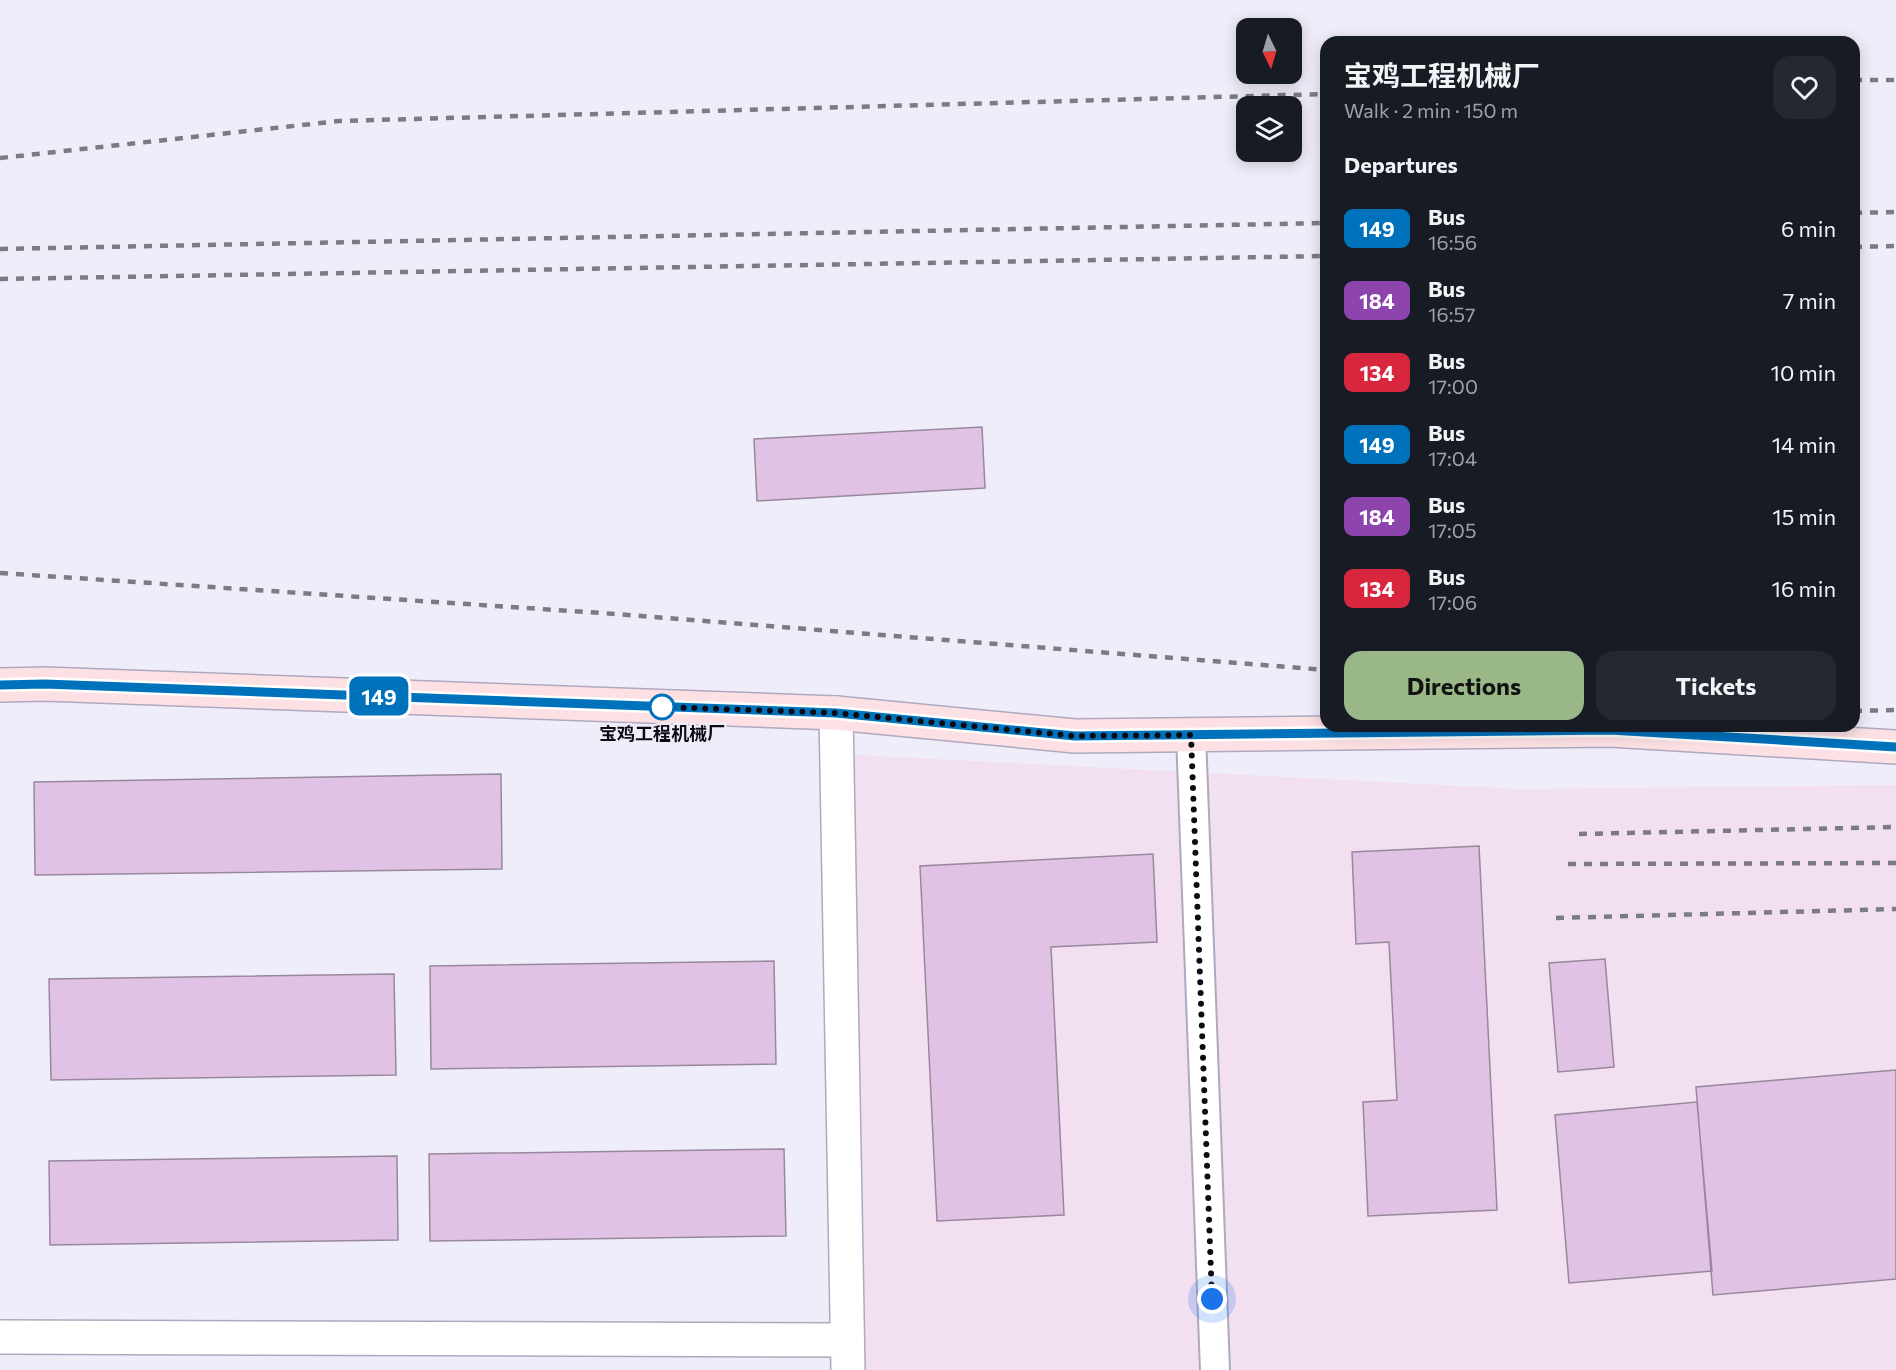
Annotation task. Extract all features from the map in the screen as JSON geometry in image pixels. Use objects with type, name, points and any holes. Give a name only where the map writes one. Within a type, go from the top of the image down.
[{"type":"main road","points":[[0,685],[45,684],[836,713],[1075,736],[1442,732]]},
{"type":"main road","points":[[1644,732],[1896,747]]},
{"type":"street","points":[[0,1337],[848,1355],[836,713]]},
{"type":"lane","points":[[1191,735],[1215,1370]]},
{"type":"shaded area","points":[[836,754],[1520,789],[1896,785],[1896,1370],[848,1370]]},
{"type":"building","points":[[982,427],[985,488],[757,501],[754,439]]},
{"type":"building","points":[[501,774],[502,869],[35,875],[34,782]]},
{"type":"building","points":[[1479,846],[1497,1210],[1368,1216],[1363,1102],[1397,1100],[1389,942],[1356,944],[1352,852]]},
{"type":"building","points":[[1153,854],[1157,942],[1051,947],[1064,1215],[937,1221],[920,866]]},
{"type":"building","points":[[1605,959],[1614,1067],[1558,1072],[1549,963]]},
{"type":"building","points":[[774,961],[776,1064],[431,1069],[430,966]]},
{"type":"building","points":[[394,974],[396,1075],[51,1080],[49,979]]},
{"type":"building","points":[[1896,1070],[1896,1279],[1713,1295],[1696,1087]]},
{"type":"building","points":[[1697,1102],[1712,1271],[1569,1283],[1555,1115]]},
{"type":"building","points":[[784,1149],[786,1236],[430,1241],[429,1154]]},
{"type":"building","points":[[397,1156],[398,1240],[50,1245],[49,1161]]},
{"type":"railway","points":[[1860,80],[1896,80]]},
{"type":"railway","points":[[0,158],[339,121],[1320,94]]},
{"type":"railway","points":[[1860,213],[1896,212]]},
{"type":"railway","points":[[0,249],[1320,223]]},
{"type":"railway","points":[[1860,247],[1896,246]]},
{"type":"railway","points":[[0,279],[1320,256]]},
{"type":"railway","points":[[0,573],[616,614],[1320,670]]},
{"type":"railway","points":[[1860,711],[1896,710]]},
{"type":"railway","points":[[1579,834],[1896,827]]},
{"type":"railway","points":[[1568,864],[1896,863]]},
{"type":"railway","points":[[1556,918],[1896,909]]},
{"type":"bus line","name":"149","points":[[0,685],[45,684],[836,713],[1075,736],[1432,732]]},
{"type":"bus line","name":"149","points":[[1644,732],[1896,747]]},
{"type":"place","name":"宝鸡工程机械厂","points":[[662,707]]},
{"type":"route","points":[[662,707],[836,713],[1075,736],[1191,735],[1212,1299]]}]
